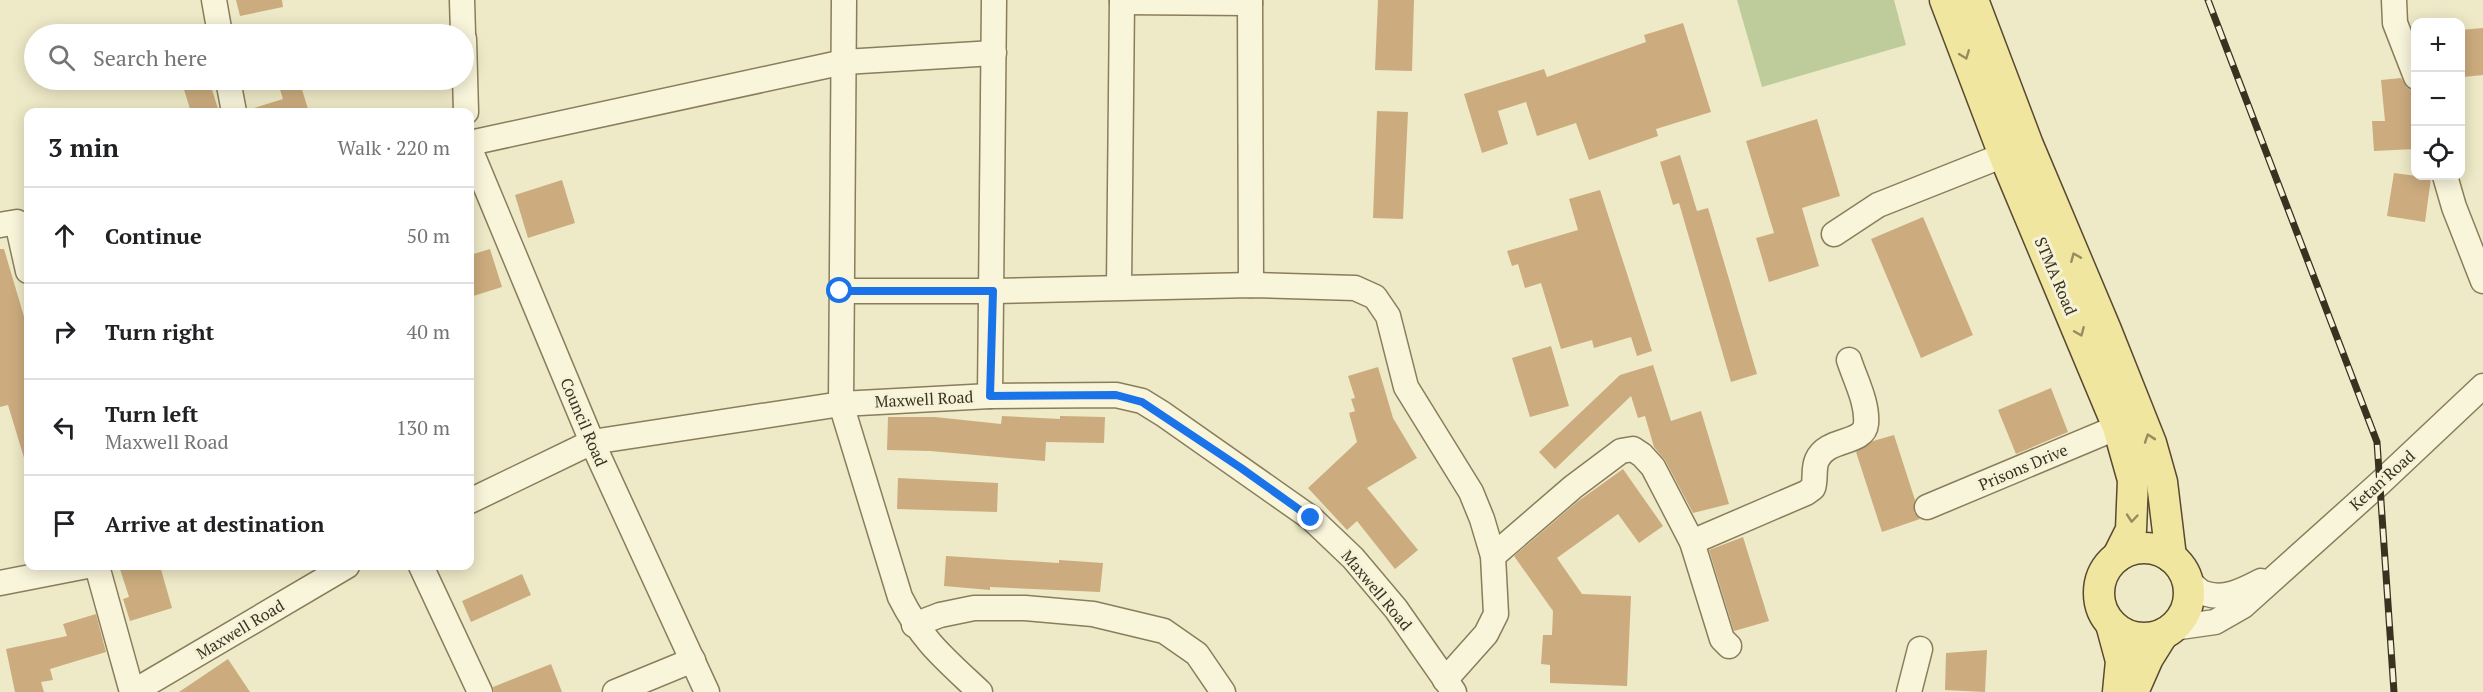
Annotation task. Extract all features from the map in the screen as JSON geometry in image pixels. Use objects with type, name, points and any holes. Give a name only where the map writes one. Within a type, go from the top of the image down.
[{"type":"main road","name":"STMA Road","points":[[1945,0],[2004,155],[2118,427],[2133,480],[2131,530],[2118,556]]},
{"type":"main road","name":"STMA Road","points":[[1973,0],[2028,145],[2151,443],[2162,482],[2180,568]]},
{"type":"main road","points":[[2118,692],[2121,661],[2111,624],[2101,608],[2099,588],[2105,570],[2118,556],[2136,548],[2155,549],[2180,568],[2189,598],[2184,615],[2168,631],[2148,658],[2133,692]]},
{"type":"main road","points":[[2111,624],[2126,635],[2145,639],[2168,631]]},
{"type":"street","points":[[213,0],[218,24]]},
{"type":"street","points":[[462,0],[463,24]]},
{"type":"street","points":[[844,0],[840,291],[841,404],[900,597],[914,625],[935,650],[980,692]]},
{"type":"street","points":[[990,396],[993,291],[994,0]]},
{"type":"street","points":[[2394,0],[2395,23],[2413,72]]},
{"type":"street","points":[[1119,287],[1122,1],[1250,2],[1251,285]]},
{"type":"street","points":[[474,142],[843,62],[994,53]]},
{"type":"street","points":[[230,90],[233,108]]},
{"type":"street","points":[[465,90],[466,108]]},
{"type":"street","points":[[1834,234],[1878,205],[2004,155]]},
{"type":"street","name":"Council Road","points":[[474,159],[592,442],[707,692]]},
{"type":"street","points":[[2446,180],[2454,207],[2483,281]]},
{"type":"street","points":[[15,223],[24,256]]},
{"type":"street","points":[[840,291],[993,291],[1251,285],[1354,288],[1375,297],[1388,316],[1406,387],[1471,492],[1493,555],[1496,614],[1486,634],[1450,686]]},
{"type":"street","points":[[1692,542],[1806,493],[1813,488],[1817,460],[1822,453],[1834,443],[1850,441],[1861,435],[1866,426],[1866,412],[1850,360]]},
{"type":"street","name":"Ketan Road","points":[[2168,631],[2215,622],[2243,606],[2380,483],[2483,386]]},
{"type":"street","name":"Maxwell Road","points":[[474,499],[592,442],[841,404],[990,396],[1116,395],[1142,402],[1163,414],[1311,518],[1353,558],[1389,601],[1450,686]]},
{"type":"street","name":"Prisons Drive","points":[[1927,507],[2118,427]]},
{"type":"street","points":[[1493,555],[1611,458],[1621,451],[1633,449],[1653,467],[1692,542],[1722,639],[1729,646]]},
{"type":"street","name":"Ketan Road","points":[[2180,568],[2205,594],[2223,596],[2238,592],[2280,572]]},
{"type":"street","points":[[0,583],[67,570]]},
{"type":"street","points":[[98,570],[132,692]]},
{"type":"street","name":"Maxwell Road","points":[[132,692],[340,570]]},
{"type":"street","points":[[423,570],[480,692]]},
{"type":"street","points":[[914,625],[940,615],[975,608],[1025,608],[1093,614],[1164,631],[1197,654],[1223,692]]},
{"type":"street","points":[[1909,692],[1920,649]]},
{"type":"street","points":[[615,692],[693,660]]},
{"type":"green space","points":[[1737,0],[1894,0],[1906,45],[1762,87]]},
{"type":"building","points":[[236,0],[282,0],[283,7],[240,16]]},
{"type":"building","points":[[1378,0],[1414,0],[1412,71],[1375,70]]},
{"type":"building","points":[[1683,23],[1711,112],[1656,129],[1658,136],[1589,160],[1576,123],[1537,136],[1526,102],[1498,111],[1508,144],[1482,153],[1464,94],[1544,69],[1547,77],[1646,42],[1644,35]]},
{"type":"building","points":[[2483,28],[2483,75],[2465,77],[2465,30]]},
{"type":"building","points":[[2401,78],[2407,88],[2411,90],[2411,149],[2374,151],[2372,121],[2385,121],[2381,80]]},
{"type":"building","points":[[184,90],[212,90],[218,108],[190,108]]},
{"type":"building","points":[[280,90],[302,90],[308,108],[254,108],[283,99]]},
{"type":"building","points":[[1377,111],[1408,112],[1403,219],[1373,218]]},
{"type":"building","points":[[1817,119],[1840,196],[1802,208],[1819,266],[1769,282],[1756,238],[1774,233],[1746,141]]},
{"type":"building","points":[[1680,155],[1697,211],[1708,208],[1757,374],[1731,382],[1679,203],[1673,205],[1660,162]]},
{"type":"building","points":[[2394,173],[2411,175],[2411,180],[2431,180],[2425,222],[2387,216]]},
{"type":"building","points":[[562,180],[575,223],[528,238],[515,195]]},
{"type":"building","points":[[1600,190],[1652,351],[1637,356],[1631,337],[1594,348],[1592,340],[1561,349],[1541,283],[1525,288],[1518,264],[1512,266],[1507,251],[1578,230],[1569,199]]},
{"type":"building","points":[[1923,217],[1973,335],[1921,358],[1871,239]]},
{"type":"building","points":[[0,249],[4,249],[24,316],[24,458],[8,405],[0,407]]},
{"type":"building","points":[[490,249],[502,287],[474,296],[474,254]]},
{"type":"building","points":[[1551,346],[1569,406],[1530,417],[1512,358]]},
{"type":"building","points":[[1653,365],[1671,421],[1701,411],[1729,504],[1693,513],[1665,460],[1654,447],[1645,416],[1638,418],[1631,396],[1555,469],[1539,452],[1620,375]]},
{"type":"building","points":[[1378,367],[1393,418],[1417,458],[1367,488],[1418,550],[1395,569],[1357,521],[1347,530],[1308,488],[1357,442],[1349,413],[1355,411],[1351,399],[1355,398],[1348,376]]},
{"type":"building","points":[[2051,388],[2068,432],[2016,454],[1998,410]]},
{"type":"building","points":[[1002,416],[1060,419],[1060,416],[1105,417],[1104,443],[1046,442],[1045,461],[930,451],[887,450],[888,417],[935,417],[1001,424]]},
{"type":"building","points":[[1894,435],[1915,500],[1914,512],[1920,519],[1882,532],[1856,452],[1873,441]]},
{"type":"building","points":[[1623,469],[1663,526],[1639,543],[1618,514],[1557,558],[1582,594],[1631,596],[1627,686],[1550,683],[1550,665],[1541,664],[1543,635],[1552,635],[1553,611],[1514,556],[1577,502]]},
{"type":"building","points":[[898,478],[998,483],[997,512],[897,509]]},
{"type":"building","points":[[1743,537],[1769,621],[1734,631],[1709,550]]},
{"type":"building","points":[[946,556],[1059,563],[1059,560],[1103,563],[1100,592],[990,587],[990,590],[944,586]]},
{"type":"building","points":[[120,570],[161,570],[172,608],[130,621],[123,599],[129,597]]},
{"type":"building","points":[[522,574],[531,595],[471,622],[462,601]]},
{"type":"building","points":[[96,614],[106,652],[50,669],[53,680],[41,682],[44,692],[15,692],[6,649],[67,636],[63,624]]},
{"type":"building","points":[[1987,650],[1985,692],[1945,690],[1946,653]]},
{"type":"building","points":[[228,659],[250,692],[179,692]]},
{"type":"building","points":[[551,664],[562,692],[494,692],[493,687]]},
{"type":"railway","points":[[2208,0],[2377,442],[2394,692]]},
{"type":"route","points":[[840,291],[993,291],[990,396],[1116,395],[1142,402],[1163,414],[1311,518]]}]
